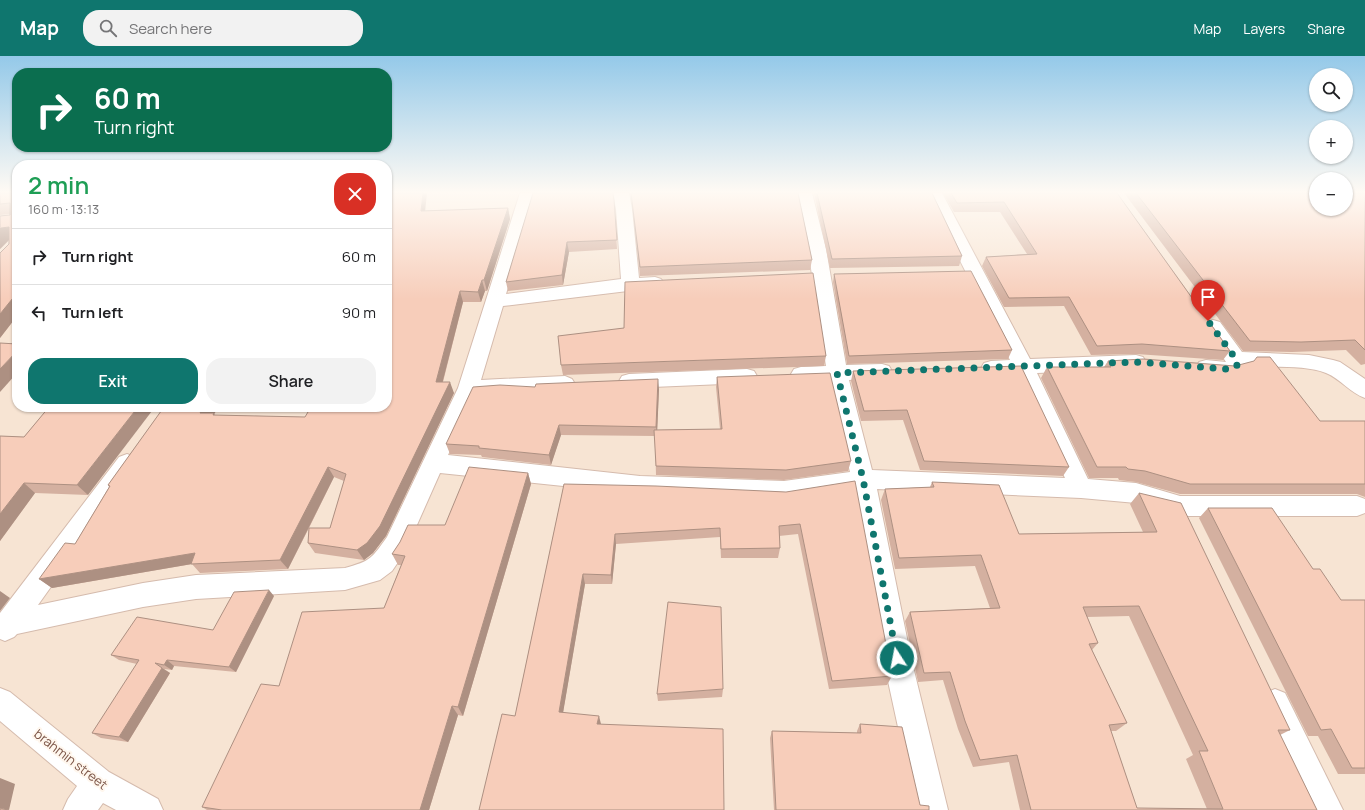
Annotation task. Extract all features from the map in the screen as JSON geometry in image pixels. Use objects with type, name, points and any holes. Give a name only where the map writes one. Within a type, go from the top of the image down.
[{"type":"street","points":[[5,628],[158,592],[196,587],[345,579],[371,572],[382,563],[396,544],[468,388],[518,228]]},
{"type":"street","points":[[626,228],[630,284]]},
{"type":"street","points":[[811,228],[821,276],[837,373],[863,479],[897,658],[932,810]]},
{"type":"street","points":[[949,228],[967,272],[1024,367],[1081,488]]},
{"type":"street","points":[[496,301],[630,284],[670,283]]},
{"type":"street","points":[[1189,366],[1226,369],[1237,366],[1236,359],[1204,315]]},
{"type":"street","points":[[1236,359],[1310,362],[1333,367],[1365,390]]},
{"type":"street","points":[[970,368],[1136,362],[1151,363]]},
{"type":"street","points":[[609,382],[900,371]]},
{"type":"street","points":[[468,388],[586,383]]},
{"type":"street","points":[[5,628],[140,445]]},
{"type":"street","points":[[434,463],[640,485],[784,491],[863,479],[1081,488],[1136,493],[1185,517],[1357,506]]},
{"type":"street","points":[[1265,683],[1327,810]]},
{"type":"street","name":"brahmin street","points":[[0,702],[98,783],[147,810]]},
{"type":"street","points":[[79,810],[98,783]]},
{"type":"shaded area","points":[[0,228],[12,228],[12,412],[392,412],[392,228],[1365,228],[1365,810],[0,810]]},
{"type":"building","points":[[9,228],[12,228],[12,299],[0,314],[0,253],[9,244]]},
{"type":"building","points":[[392,228],[501,228],[484,280],[482,280],[478,292],[460,291],[436,382],[450,382],[380,526],[367,543],[357,550],[308,543],[309,528],[330,528],[346,474],[328,467],[280,560],[191,564],[195,553],[39,579],[65,543],[75,544],[110,486],[108,485],[160,412],[201,412],[200,413],[214,413],[213,415],[305,417],[308,412],[392,412]]},
{"type":"building","points":[[522,228],[616,228],[617,240],[567,242],[562,275],[506,282]]},
{"type":"building","points":[[635,228],[805,228],[812,260],[640,267]]},
{"type":"building","points":[[825,228],[949,228],[962,256],[832,259]]},
{"type":"building","points":[[1021,228],[1142,228],[1230,351],[1142,344],[1097,346],[1069,297],[1009,298],[986,257],[1037,254]]},
{"type":"building","points":[[1163,228],[1365,228],[1365,350],[1355,340],[1301,342],[1250,341]]},
{"type":"building","points":[[971,271],[1012,350],[849,356],[834,274]]},
{"type":"building","points":[[813,273],[826,356],[561,365],[558,336],[624,328],[625,282]]},
{"type":"building","points":[[0,343],[12,344],[12,356],[0,369]]},
{"type":"building","points":[[1257,357],[1270,357],[1320,421],[1365,421],[1365,484],[1190,484],[1145,471],[1128,469],[1126,467],[1097,467],[1047,367],[1111,367],[1108,361],[1143,359],[1235,366],[1254,361]]},
{"type":"building","points":[[1021,366],[1069,467],[924,461],[907,410],[864,411],[853,371]]},
{"type":"building","points":[[830,373],[851,461],[786,470],[656,466],[654,430],[722,429],[717,377]]},
{"type":"building","points":[[658,379],[656,427],[559,425],[549,455],[479,448],[479,446],[446,444],[473,387],[500,385],[535,387],[536,384]]},
{"type":"building","points":[[45,412],[134,412],[77,485],[24,483],[0,514],[0,436],[24,437]]},
{"type":"building","points":[[469,467],[528,473],[458,707],[452,706],[420,810],[222,810],[202,807],[261,684],[279,686],[302,612],[384,608],[405,556],[392,554],[400,542],[408,525],[445,525]]},
{"type":"building","points":[[855,481],[892,676],[832,681],[800,524],[779,526],[780,548],[721,549],[720,528],[615,534],[611,575],[583,574],[559,712],[599,716],[597,724],[723,729],[724,810],[479,810],[502,714],[515,716],[564,484],[656,486],[786,492]]},
{"type":"building","points":[[932,482],[999,485],[1019,534],[1157,532],[1139,493],[1181,503],[1290,730],[1278,730],[1317,810],[1031,810],[1017,755],[980,760],[965,721],[950,672],[924,673],[910,612],[1000,608],[981,555],[899,558],[885,489],[934,487]],"holes":[[[1139,606],[1208,751],[1199,751],[1223,809],[1137,808],[1109,725],[1127,723],[1089,644],[1098,643],[1083,607]]]},
{"type":"building","points":[[1208,508],[1272,508],[1313,569],[1320,569],[1341,600],[1365,600],[1365,768],[1352,768],[1331,729],[1321,730]]},
{"type":"building","points":[[269,590],[229,667],[167,660],[164,665],[155,663],[162,668],[119,737],[92,733],[139,660],[111,655],[137,617],[213,630],[234,592]]},
{"type":"building","points":[[668,602],[721,607],[723,689],[657,694]]},
{"type":"building","points":[[860,724],[902,727],[920,805],[929,806],[929,810],[776,810],[772,731],[861,733]]},
{"type":"route","points":[[897,658],[863,479],[837,373],[1136,362],[1226,369],[1237,366],[1236,359],[1208,321]]}]
